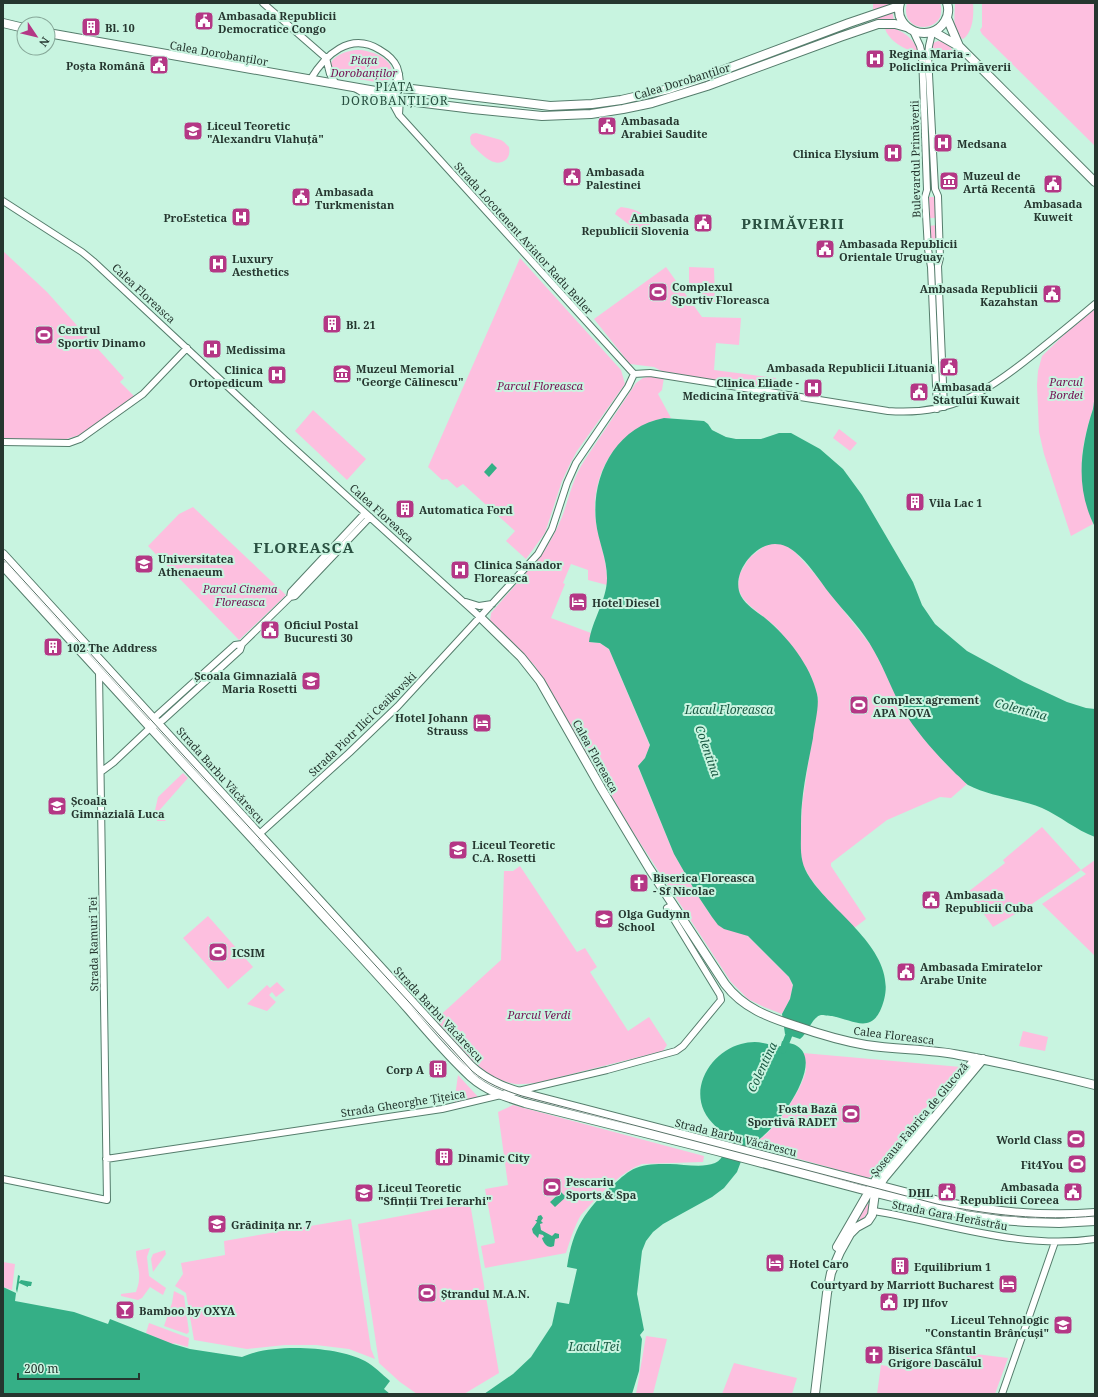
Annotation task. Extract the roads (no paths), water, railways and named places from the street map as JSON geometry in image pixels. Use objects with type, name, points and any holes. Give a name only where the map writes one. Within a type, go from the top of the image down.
[{"type":"main road","points":[[899,4],[902,20],[910,29]]},
{"type":"main road","name":"Calea Dorobanților","points":[[387,93],[400,88],[545,106],[592,104],[621,100],[669,89],[698,79],[899,4]]},
{"type":"main road","points":[[948,4],[947,18],[960,47]]},
{"type":"main road","points":[[947,18],[939,28],[933,32],[960,47],[1095,182]]},
{"type":"main road","points":[[3,23],[16,26]]},
{"type":"main road","name":"Calea Dorobanților","points":[[56,34],[387,93],[400,100],[486,111],[542,116],[591,114],[652,103],[703,88],[878,24],[895,24],[920,33],[933,32]]},
{"type":"main road","name":"Strada Barbu Văcărescu","points":[[3,554],[156,721],[451,1057],[474,1080],[500,1095],[525,1103],[761,1159],[876,1184],[943,1202],[982,1209],[1044,1215],[1095,1213]]},
{"type":"main road","name":"Strada Barbu Văcărescu","points":[[3,566],[150,728],[257,837],[471,1066],[491,1080],[516,1091],[718,1148]]},
{"type":"main road","name":"Calea Floreasca","points":[[480,617],[521,657],[540,680],[671,908],[725,984],[738,999],[761,1014],[813,1032],[866,1045],[958,1054],[1095,1085]]},
{"type":"main road","points":[[958,1054],[966,1062],[965,1073]]},
{"type":"main road","name":"Șoseaua Fabrica de Glucoză","points":[[811,1394],[825,1279],[835,1250],[860,1208],[872,1192],[885,1167],[965,1073],[979,1059]]},
{"type":"main road","name":"Șoseaua Fabrica de Glucoză","points":[[876,1184],[889,1172],[979,1059]]},
{"type":"main road","name":"Strada Barbu Văcărescu","points":[[761,1159],[872,1192],[964,1215],[1000,1220],[1059,1223],[1095,1221]]},
{"type":"main road","name":"Șoseaua Fabrica de Glucoză","points":[[872,1192],[874,1211]]},
{"type":"main road","points":[[860,1208],[856,1220],[862,1224]]},
{"type":"main road","points":[[815,1394],[826,1293],[831,1274],[844,1243],[855,1229],[871,1218],[874,1211]]},
{"type":"street","points":[[263,3],[326,58],[330,74],[336,84]]},
{"type":"street","name":"Bulevardul Primăverii","points":[[910,29],[920,46],[922,55],[928,249],[931,267],[937,409]]},
{"type":"street","name":"Bulevardul Primăverii","points":[[933,32],[928,55],[935,190],[938,196],[940,258],[938,266],[944,407]]},
{"type":"street","points":[[310,80],[326,58],[338,49],[358,43],[376,47],[394,62],[399,74],[399,115]]},
{"type":"street","points":[[387,93],[395,84],[399,74]]},
{"type":"street","points":[[354,88],[371,98]]},
{"type":"street","name":"Strada Locotenent Aviator Radu Beller","points":[[387,93],[399,115],[634,374]]},
{"type":"street","points":[[399,115],[402,108],[409,101]]},
{"type":"street","name":"Calea Floreasca","points":[[3,202],[88,256],[286,441],[480,617]]},
{"type":"street","points":[[634,374],[650,373],[888,412],[916,412],[937,409],[969,398],[995,384],[1017,368],[1095,304]]},
{"type":"street","points":[[3,442],[69,443],[78,440],[143,394],[187,348]]},
{"type":"street","name":"Strada Piotr Ilici Ceaikovski","points":[[257,837],[398,706],[533,560],[545,544],[552,529],[567,483],[576,463],[628,387],[634,374]]},
{"type":"street","points":[[102,771],[114,762],[156,721],[240,650],[242,644],[290,597],[291,592],[368,515]]},
{"type":"street","points":[[464,602],[479,606],[492,604]]},
{"type":"street","name":"Strada Ramuri Tei","points":[[3,1178],[107,1200],[102,771],[99,671]]},
{"type":"street","points":[[100,689],[104,682],[108,680]]},
{"type":"street","points":[[101,753],[104,759],[114,762]]},
{"type":"street","name":"Calea Floreasca","points":[[671,908],[721,997]]},
{"type":"street","name":"Strada Gheorghe Țițeica","points":[[106,1159],[442,1109],[621,1066],[676,1051],[683,1046],[711,1013],[720,1002],[721,997]]},
{"type":"street","points":[[544,1085],[541,1091],[544,1099]]},
{"type":"street","name":"Strada Gara Herăstrău","points":[[874,1211],[985,1235],[1055,1242],[1095,1239]]},
{"type":"street","points":[[1002,1394],[1055,1242]]},
{"type":"water","points":[[1095,394],[1095,527],[1084,498],[1082,468],[1085,439],[1093,409]]},
{"type":"water","name":"Lacul Floreasca","points":[[664,418],[704,421],[712,430],[726,437],[736,439],[761,439],[779,433],[791,433],[820,449],[843,469],[862,495],[913,582],[922,605],[935,624],[967,651],[1024,682],[1067,702],[1086,708],[1095,709],[1095,837],[1081,831],[1042,808],[995,795],[968,785],[956,774],[928,744],[903,710],[878,658],[865,636],[809,566],[793,550],[781,545],[767,545],[759,549],[746,562],[741,570],[739,579],[738,588],[741,596],[782,634],[797,652],[804,662],[814,683],[817,694],[818,704],[805,778],[801,816],[801,855],[806,872],[810,878],[821,892],[861,934],[873,949],[881,965],[886,982],[884,1000],[880,1011],[875,1018],[869,1022],[856,1023],[832,1016],[821,1015],[815,1019],[800,1039],[785,1034],[782,1014],[790,999],[793,985],[789,977],[748,936],[724,929],[718,925],[698,896],[674,854],[638,766],[645,758],[650,745],[609,649],[600,643],[589,642],[593,626],[605,594],[607,578],[606,563],[596,522],[598,487],[603,471],[610,456],[620,442],[632,431],[647,423]]},
{"type":"water","points":[[492,463],[497,468],[489,477],[484,472]]},
{"type":"water","name":"Lacul Tei","points":[[782,1041],[797,1046],[804,1054],[806,1066],[796,1093],[787,1107],[769,1130],[756,1141],[748,1143],[737,1172],[724,1188],[712,1197],[663,1224],[653,1232],[646,1241],[642,1251],[637,1294],[644,1330],[640,1335],[642,1339],[639,1371],[632,1394],[484,1394],[513,1374],[531,1357],[552,1325],[557,1302],[569,1304],[577,1269],[567,1267],[573,1241],[577,1230],[588,1211],[604,1193],[633,1169],[647,1165],[659,1164],[703,1166],[715,1163],[721,1159],[729,1138],[715,1126],[704,1111],[700,1090],[703,1079],[714,1061],[722,1053],[741,1044],[758,1042],[781,1046]]},
{"type":"water","points":[[561,1192],[566,1197],[555,1207],[550,1202]]},
{"type":"water","points":[[541,1215],[543,1218],[541,1221],[543,1223],[540,1224],[541,1230],[552,1236],[555,1233],[559,1234],[559,1238],[555,1239],[554,1246],[549,1247],[545,1244],[542,1238],[544,1237],[543,1235],[539,1234],[538,1238],[533,1233],[532,1229],[537,1222],[535,1220],[537,1220],[538,1216]]},
{"type":"water","points":[[18,1275],[20,1276],[19,1282],[21,1280],[32,1282],[31,1286],[28,1287],[19,1283],[17,1293],[16,1289]]},
{"type":"water","points":[[3,1287],[16,1293],[15,1301],[74,1312],[108,1324],[110,1319],[173,1344],[190,1349],[242,1357],[270,1350],[304,1348],[321,1349],[353,1356],[368,1363],[390,1381],[384,1389],[390,1394],[3,1394]]},
{"type":"waterway","name":"Colentina","points":[[783,1050],[792,1027]]},
{"type":"tram line","points":[[3,558],[472,1071],[489,1083],[522,1096],[937,1204],[1016,1216],[1055,1218],[1095,1216]]},
{"type":"place","name":"Ambasada Republicii Democratice Congo","points":[[204,21]]},
{"type":"place","name":"Bl. 10","points":[[91,27]]},
{"type":"place","name":"Regina Maria - Policlinica Primăverii","points":[[875,59]]},
{"type":"place","name":"Poșta Română","points":[[159,65]]},
{"type":"place","name":"Ambasada Arabiei Saudite","points":[[607,126]]},
{"type":"place","name":"Liceul Teoretic \"Alexandru Vlahuță\"","points":[[193,131]]},
{"type":"place","name":"Medsana","points":[[943,143]]},
{"type":"place","name":"Clinica Elysium","points":[[893,153]]},
{"type":"place","name":"Ambasada Palestinei","points":[[572,177]]},
{"type":"place","name":"Muzeul de Artă Recentă","points":[[949,181]]},
{"type":"place","name":"Ambasada Kuweit","points":[[1053,184]]},
{"type":"place","name":"Ambasada Turkmenistan","points":[[301,197]]},
{"type":"place","name":"ProEstetica","points":[[241,217]]},
{"type":"place","name":"Ambasada Republicii Slovenia","points":[[703,223]]},
{"type":"place","name":"Ambasada Republicii Orientale Uruguay","points":[[825,249]]},
{"type":"place","name":"Luxury Aesthetics","points":[[218,264]]},
{"type":"place","name":"Complexul Sportiv Floreasca","points":[[658,292]]},
{"type":"place","name":"Ambasada Republicii Kazahstan","points":[[1052,294]]},
{"type":"place","name":"Bl. 21","points":[[332,324]]},
{"type":"place","name":"Centrul Sportiv Dinamo","points":[[44,335]]},
{"type":"place","name":"Medissima","points":[[212,349]]},
{"type":"place","name":"Ambasada Republicii Lituania","points":[[949,367]]},
{"type":"place","name":"Muzeul Memorial \"George Călinescu\"","points":[[342,374]]},
{"type":"place","name":"Clinica Ortopedicum","points":[[277,375]]},
{"type":"place","name":"Clinica Eliade - Medicina Integrativă","points":[[813,388]]},
{"type":"place","name":"Ambasada Statului Kuwait","points":[[919,392]]},
{"type":"place","name":"Vila Lac 1","points":[[915,502]]},
{"type":"place","name":"Automatica Ford","points":[[405,509]]},
{"type":"place","name":"Universitatea Athenaeum","points":[[144,564]]},
{"type":"place","name":"Clinica Sanador Floreasca","points":[[460,570]]},
{"type":"place","name":"Hotel Diesel","points":[[578,602]]},
{"type":"place","name":"Oficiul Postal Bucuresti 30","points":[[270,630]]},
{"type":"place","name":"102 The Address","points":[[53,647]]},
{"type":"place","name":"Școala Gimnazială Maria Rosetti","points":[[311,681]]},
{"type":"place","name":"Complex agrement APA NOVA","points":[[859,705]]},
{"type":"place","name":"Hotel Johann Strauss","points":[[482,723]]},
{"type":"place","name":"Școala Gimnazială Luca","points":[[57,806]]},
{"type":"place","name":"Liceul Teoretic C.A. Rosetti","points":[[458,850]]},
{"type":"place","name":"Biserica Floreasca - Sf Nicolae","points":[[639,883]]},
{"type":"place","name":"Ambasada Republicii Cuba","points":[[931,900]]},
{"type":"place","name":"Olga Gudynn School","points":[[604,919]]},
{"type":"place","name":"ICSIM","points":[[218,952]]},
{"type":"place","name":"Ambasada Emiratelor Arabe Unite","points":[[906,972]]},
{"type":"place","name":"Corp A","points":[[438,1069]]},
{"type":"place","name":"Fosta Bază Sportivă RADET","points":[[851,1114]]},
{"type":"place","name":"World Class","points":[[1076,1139]]},
{"type":"place","name":"Dinamic City","points":[[444,1157]]},
{"type":"place","name":"Fit4You","points":[[1077,1164]]},
{"type":"place","name":"Pescariu Sports & Spa","points":[[552,1187]]},
{"type":"place","name":"DHL","points":[[947,1192]]},
{"type":"place","name":"Ambasada Republicii Coreea","points":[[1073,1192]]},
{"type":"place","name":"Liceul Teoretic \"Sfinții Trei Ierarhi\"","points":[[364,1193]]},
{"type":"place","name":"Grădinița nr. 7","points":[[217,1224]]},
{"type":"place","name":"Hotel Caro","points":[[775,1263]]},
{"type":"place","name":"Equilibrium 1","points":[[900,1266]]},
{"type":"place","name":"Courtyard by Marriott Bucharest","points":[[1008,1284]]},
{"type":"place","name":"Ștrandul M.A.N.","points":[[427,1293]]},
{"type":"place","name":"IPJ Ilfov","points":[[889,1302]]},
{"type":"place","name":"Bamboo by OXYA","points":[[125,1310]]},
{"type":"place","name":"Liceul Tehnologic \"Constantin Brâncuși\"","points":[[1063,1325]]},
{"type":"place","name":"Biserica Sfântul Grigore Dascălul","points":[[874,1355]]},
{"type":"district","name":"PIAȚA DOROBANȚILOR","points":[[395,93]]},
{"type":"district","name":"PRIMĂVERII","points":[[793,223]]},
{"type":"district","name":"FLOREASCA","points":[[304,547]]},
{"type":"park label","name":"Piața Dorobanților","points":[[364,65]]},
{"type":"park label","name":"Parcul Floreasca","points":[[540,385]]},
{"type":"park label","name":"Parcul Bordei","points":[[1066,387]]},
{"type":"park label","name":"Parcul Cinema Floreasca","points":[[240,594]]},
{"type":"park label","name":"Parcul Verdi","points":[[539,1014]]}]
